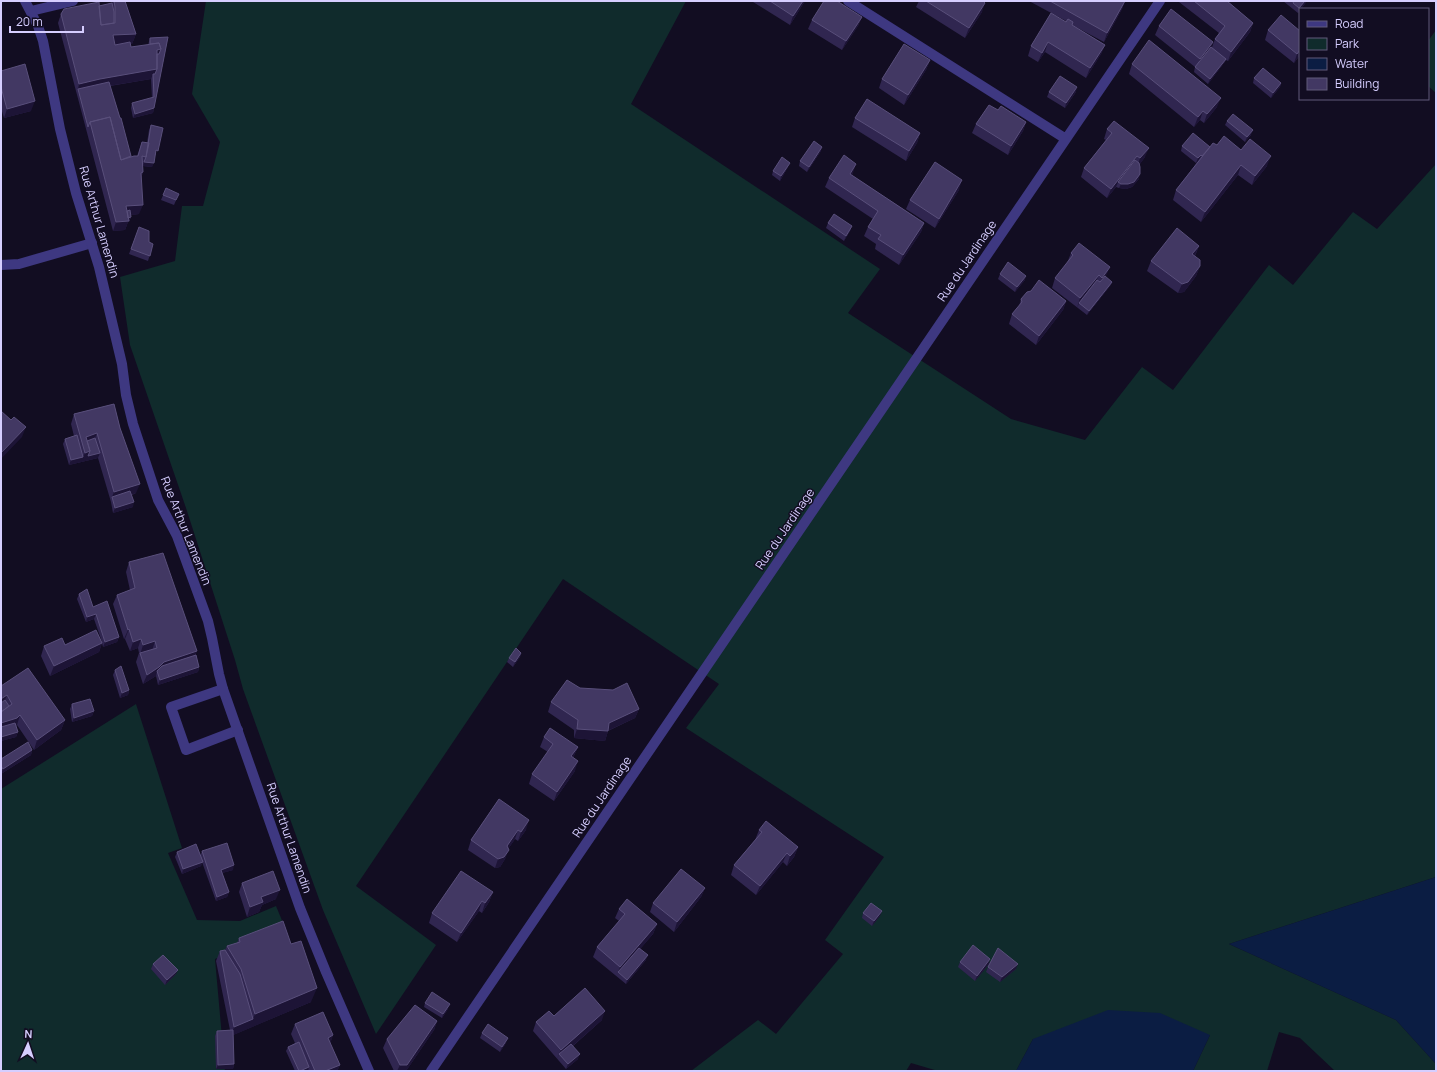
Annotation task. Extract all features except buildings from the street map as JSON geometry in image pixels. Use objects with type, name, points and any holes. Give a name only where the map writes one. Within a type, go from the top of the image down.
[{"type":"street","name":"Rue Arthur Lamendin","points":[[25,1],[38,26],[43,41],[60,129],[76,193],[99,267],[122,364],[126,395],[133,424],[158,500],[177,536],[208,621],[223,689],[302,915],[333,991],[369,1071]]},
{"type":"street","points":[[31,11],[72,1]]},
{"type":"street","points":[[848,1],[1066,139]]},
{"type":"street","name":"Rue du Jardinage","points":[[431,1071],[1160,1]]},
{"type":"street","points":[[1,265],[19,264],[92,243]]},
{"type":"street","points":[[223,689],[171,707],[186,750],[238,730]]},
{"type":"green space","points":[[206,1],[686,1],[631,104],[880,269],[848,313],[1011,419],[1085,440],[1142,367],[1173,390],[1269,265],[1293,285],[1353,212],[1377,229],[1436,164],[1436,877],[1229,944],[1396,1020],[1436,1064],[1436,1071],[1335,1071],[1300,1038],[1279,1032],[1267,1071],[1193,1071],[1210,1035],[1033,1039],[1016,1071],[938,1071],[911,1063],[906,1071],[691,1071],[758,1020],[776,1034],[843,954],[825,940],[884,857],[686,728],[719,684],[563,579],[356,886],[436,945],[376,1034],[323,910],[243,689],[186,508],[130,345],[120,277],[175,261],[182,206],[203,206],[220,142],[192,94]]},
{"type":"green space","points":[[1436,30],[1436,93],[1429,87],[1429,40]]},
{"type":"green space","points":[[136,704],[182,848],[168,853],[197,920],[240,921],[276,906],[286,930],[215,959],[225,1071],[1,1071],[1,789]]},
{"type":"water","points":[[1436,877],[1436,1064],[1396,1020],[1229,944]]},
{"type":"water","points":[[1108,1010],[1160,1013],[1210,1035],[1193,1071],[1016,1071],[1033,1039]]}]
